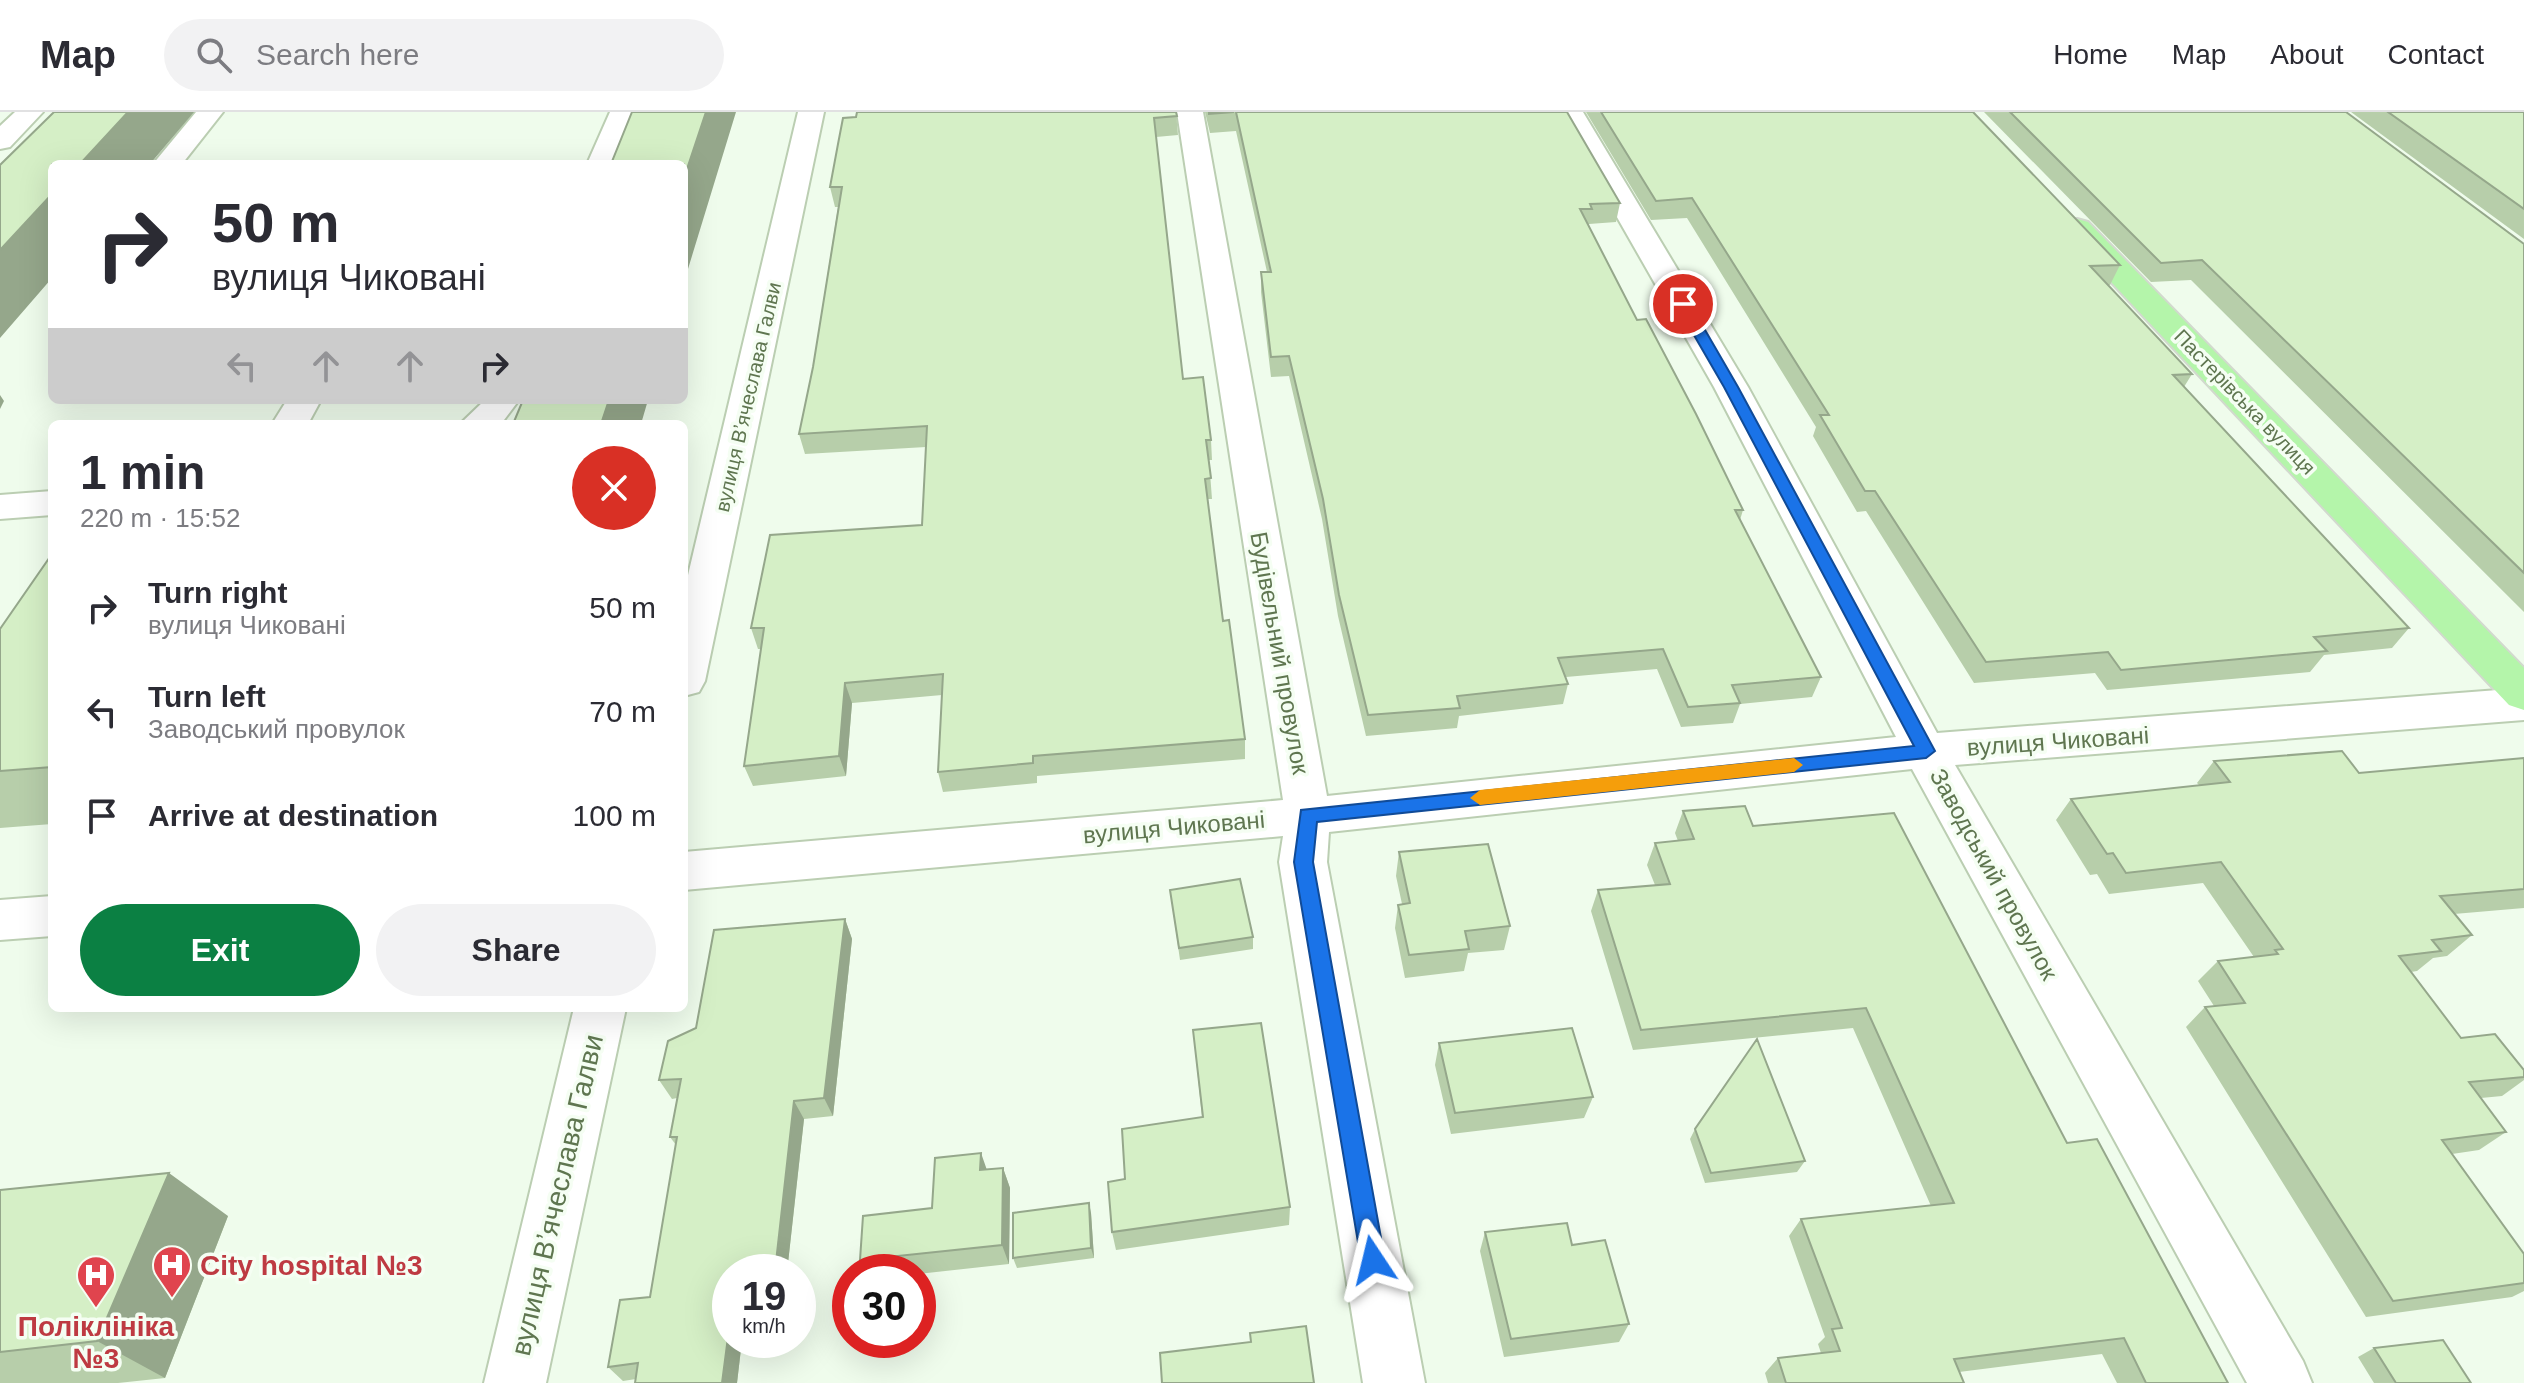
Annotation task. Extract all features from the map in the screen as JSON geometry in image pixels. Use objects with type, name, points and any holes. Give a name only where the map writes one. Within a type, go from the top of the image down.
[{"type":"main road","name":"Пастерівська вулиця","points":[[2051,202],[2524,694]]},
{"type":"street","points":[[0,141],[30,112]]},
{"type":"street","points":[[170,160],[210,112]]},
{"type":"street","points":[[603,160],[623,112]]},
{"type":"street","name":"вулиця Вʼячеслава Галви","points":[[688,663],[811,112]]},
{"type":"street","name":"Будівельний провулок","points":[[1190,112],[1308,816],[1303,862],[1394,1383]]},
{"type":"street","name":"Заводський провулок","points":[[1570,112],[1731,387],[1926,751],[2281,1383]]},
{"type":"street","points":[[484,420],[500,404]]},
{"type":"street","points":[[0,507],[48,503]]},
{"type":"street","name":"вулиця Чиковані","points":[[688,871],[1308,816],[1926,751],[2524,704]]},
{"type":"street","points":[[0,920],[48,916]]},
{"type":"street","name":"вулиця Вʼячеслава Галви","points":[[515,1383],[599,1012]]},
{"type":"building","points":[[54,112],[128,112],[84,160],[48,160],[48,198],[0,250],[0,165]]},
{"type":"building","points":[[632,112],[706,112],[688,166],[688,160],[613,160]]},
{"type":"building","points":[[857,112],[1176,112],[1177,116],[1154,118],[1183,379],[1203,377],[1211,440],[1206,440],[1211,478],[1205,479],[1223,621],[1229,620],[1245,739],[1033,756],[1033,763],[938,772],[943,674],[845,683],[839,756],[744,766],[764,628],[751,628],[770,535],[922,525],[927,426],[799,434],[842,187],[830,187],[843,118],[856,117]]},
{"type":"building","points":[[1236,112],[1567,112],[1620,203],[1590,204],[1592,209],[1580,209],[1637,320],[1646,319],[1696,414],[1743,510],[1735,510],[1821,677],[1732,685],[1740,703],[1688,707],[1663,649],[1558,658],[1568,684],[1457,696],[1460,708],[1368,715],[1339,595],[1323,499],[1289,356],[1271,357],[1261,272],[1271,272]]},
{"type":"building","points":[[1601,112],[1973,112],[2120,265],[2090,266],[2192,374],[2173,375],[2409,628],[2314,637],[2327,651],[2121,670],[2108,652],[1986,662],[1875,491],[1865,491],[1820,415],[1829,415],[1692,198],[1656,201]]},
{"type":"building","points":[[2010,112],[2346,112],[2524,244],[2524,573],[2202,260],[2161,263]]},
{"type":"building","points":[[2388,112],[2524,112],[2524,209]]},
{"type":"building","points":[[521,404],[608,404],[602,420],[515,420]]},
{"type":"building","points":[[48,560],[48,767],[0,771],[0,629]]},
{"type":"building","points":[[2342,751],[2359,773],[2524,758],[2524,889],[2440,896],[2472,935],[2432,940],[2441,951],[2399,956],[2461,1038],[2495,1034],[2524,1070],[2524,1077],[2469,1082],[2506,1132],[2442,1140],[2524,1254],[2524,1283],[2393,1301],[2205,1007],[2245,1003],[2218,961],[2278,954],[2275,950],[2283,949],[2221,862],[2126,873],[2113,853],[2107,854],[2071,799],[2230,782],[2214,761]]},
{"type":"building","points":[[1745,806],[1753,826],[1894,813],[2067,1143],[2097,1139],[2228,1383],[2146,1383],[2124,1338],[1954,1359],[1964,1383],[1786,1383],[1778,1358],[1840,1351],[1832,1329],[1842,1328],[1801,1219],[1954,1203],[1866,1008],[1641,1030],[1598,890],[1670,884],[1655,843],[1694,839],[1683,811]]},
{"type":"building","points":[[1488,844],[1510,926],[1465,931],[1469,949],[1409,955],[1398,905],[1410,903],[1399,852]]},
{"type":"building","points":[[1240,879],[1253,937],[1179,948],[1170,890]]},
{"type":"building","points":[[845,919],[824,1098],[794,1101],[777,1254],[712,1254],[712,1358],[725,1358],[722,1383],[635,1383],[638,1363],[608,1367],[620,1300],[650,1297],[677,1137],[670,1137],[681,1079],[659,1080],[668,1041],[696,1028],[714,930]]},
{"type":"building","points":[[1261,1023],[1290,1207],[1112,1232],[1108,1182],[1125,1179],[1122,1129],[1203,1117],[1193,1030]]},
{"type":"building","points":[[1572,1028],[1593,1097],[1455,1113],[1439,1043]]},
{"type":"building","points":[[1757,1039],[1805,1161],[1711,1173],[1695,1129]]},
{"type":"building","points":[[981,1153],[980,1170],[1003,1168],[1002,1245],[917,1254],[860,1254],[863,1216],[932,1208],[935,1158]]},
{"type":"building","points":[[169,1173],[97,1341],[0,1352],[0,1190]]},
{"type":"building","points":[[1089,1203],[1091,1248],[1013,1258],[1013,1213]]},
{"type":"building","points":[[1567,1223],[1572,1245],[1605,1240],[1629,1324],[1511,1339],[1485,1232]]},
{"type":"building","points":[[1306,1326],[1314,1383],[1162,1383],[1160,1353],[1251,1342],[1250,1333]]},
{"type":"building","points":[[2443,1340],[2471,1383],[2396,1383],[2374,1348]]},
{"type":"slow traffic","points":[[1480,798],[1794,765]]},
{"type":"place","name":"City hospital №3","points":[[172,1299]]},
{"type":"place","name":"Поліклініка №3","points":[[96,1309]]},
{"type":"route","points":[[1373,1260],[1303,862],[1308,816],[1926,751],[1731,387],[1683,304]]}]
